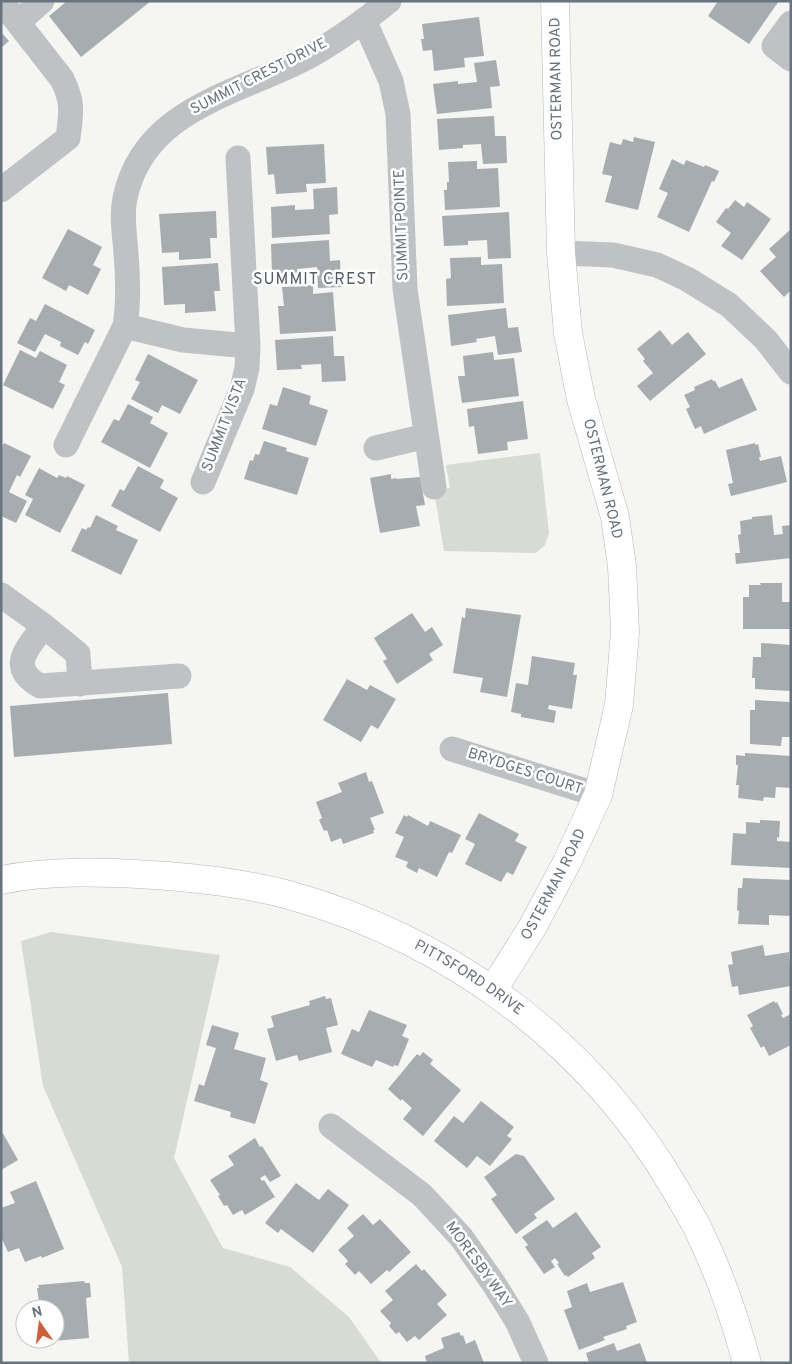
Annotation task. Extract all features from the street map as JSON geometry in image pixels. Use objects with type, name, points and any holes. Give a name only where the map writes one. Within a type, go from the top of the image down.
[{"type":"street","points":[[1,1],[62,79],[69,94],[72,110],[68,138],[1,190]]},
{"type":"street","points":[[18,22],[42,1]]},
{"type":"street","name":"SUMMIT CREST DRIVE","points":[[66,445],[125,326],[128,307],[123,220],[124,200],[138,160],[150,143],[166,127],[196,107],[272,75],[310,56],[390,1]]},
{"type":"street","name":"OSTERMAN ROAD","points":[[493,990],[537,918],[567,862],[598,795],[619,705],[624,632],[622,566],[615,517],[581,399],[568,333],[562,252],[555,1]]},
{"type":"street","name":"SUMMIT POINTE","points":[[364,20],[391,81],[398,114],[405,289],[434,486]]},
{"type":"street","points":[[791,23],[774,46],[791,59]]},
{"type":"street","name":"SUMMIT VISTA","points":[[203,482],[242,388],[247,368],[248,346],[238,158]]},
{"type":"street","points":[[562,252],[612,255],[657,265],[687,279],[729,305],[766,340],[791,372]]},
{"type":"street","points":[[125,326],[183,340],[248,346]]},
{"type":"street","points":[[376,448],[426,436]]},
{"type":"street","points":[[1,595],[44,626],[78,654],[80,684]]},
{"type":"street","points":[[44,626],[26,650],[22,660],[23,673],[28,679],[40,686],[179,676]]},
{"type":"street","name":"BRYDGES COURT","points":[[452,749],[598,795]]},
{"type":"street","name":"PITTSFORD DRIVE","points":[[1,880],[56,874],[190,877],[237,884],[287,895],[341,912],[391,933],[493,990],[556,1041],[583,1067],[640,1134],[673,1185],[702,1239],[717,1272],[735,1321],[747,1363]]},
{"type":"street","name":"MORESBY WAY","points":[[331,1126],[422,1194],[462,1237],[517,1321],[536,1363]]},
{"type":"shaded area","points":[[540,453],[549,533],[545,545],[536,553],[444,551],[434,491],[450,488],[446,465]]},
{"type":"shaded area","points":[[51,932],[220,955],[174,1158],[223,1248],[290,1267],[349,1317],[381,1363],[129,1363],[122,1267],[43,1086],[21,941]]},
{"type":"building","points":[[67,1],[151,1],[81,57],[49,16]]},
{"type":"building","points":[[718,1],[779,1],[749,44],[708,16]]},
{"type":"building","points":[[479,17],[484,56],[464,58],[465,67],[434,71],[432,50],[423,51],[421,39],[424,39],[422,24]]},
{"type":"building","points":[[1,32],[9,41],[1,48]]},
{"type":"building","points":[[496,60],[500,86],[490,87],[492,108],[437,114],[433,84],[458,81],[458,84],[477,82],[474,63]]},
{"type":"building","points":[[494,116],[495,136],[506,136],[507,163],[483,164],[481,144],[463,145],[463,148],[439,150],[437,119]]},
{"type":"building","points":[[634,137],[655,142],[638,210],[605,202],[612,176],[602,174],[610,142],[621,145],[623,139],[633,142]]},
{"type":"building","points":[[324,144],[326,183],[306,184],[307,192],[276,194],[274,174],[268,175],[266,147]]},
{"type":"building","points":[[672,159],[684,165],[686,160],[719,171],[714,182],[712,181],[689,232],[657,217],[668,193],[659,189]]},
{"type":"building","points":[[477,161],[477,169],[498,168],[500,207],[445,210],[444,190],[447,190],[447,182],[449,182],[448,162]]},
{"type":"building","points":[[337,187],[338,214],[329,215],[330,234],[272,238],[271,207],[295,205],[295,210],[314,209],[313,189]]},
{"type":"building","points":[[735,200],[744,207],[747,202],[771,219],[742,260],[721,246],[731,233],[716,222],[726,208],[728,209]]},
{"type":"building","points":[[216,211],[217,238],[210,238],[211,258],[179,260],[179,252],[162,253],[159,214]]},
{"type":"building","points":[[509,212],[511,258],[488,259],[487,240],[468,241],[468,245],[444,246],[442,216]]},
{"type":"building","points":[[68,229],[102,247],[93,265],[101,269],[88,295],[69,285],[66,291],[42,278]]},
{"type":"building","points":[[791,229],[791,290],[784,297],[760,271],[776,257],[769,249]]},
{"type":"building","points":[[329,240],[330,261],[340,260],[341,287],[318,288],[317,267],[297,269],[297,273],[272,274],[271,244]]},
{"type":"building","points":[[481,257],[481,265],[502,264],[504,303],[447,306],[446,279],[451,278],[450,258]]},
{"type":"building","points":[[218,263],[220,291],[214,291],[216,311],[185,313],[185,304],[164,305],[162,267]]},
{"type":"building","points":[[313,285],[313,294],[333,292],[336,331],[280,334],[278,306],[284,306],[282,287]]},
{"type":"building","points":[[45,304],[95,330],[88,344],[85,342],[78,355],[60,346],[61,342],[45,334],[35,352],[17,343],[30,318],[36,321]]},
{"type":"building","points":[[506,308],[508,328],[518,327],[522,352],[498,355],[495,336],[476,339],[477,342],[451,346],[448,315]]},
{"type":"building","points":[[660,330],[672,345],[688,332],[706,354],[650,401],[637,386],[653,373],[643,361],[645,359],[637,349]]},
{"type":"building","points":[[333,336],[334,356],[344,356],[346,381],[322,382],[321,364],[301,365],[302,369],[277,370],[275,340]]},
{"type":"building","points":[[20,350],[36,358],[40,351],[67,365],[59,382],[65,385],[53,409],[3,385]]},
{"type":"building","points":[[493,352],[494,360],[514,358],[519,396],[462,403],[458,376],[465,376],[463,356]]},
{"type":"building","points":[[148,354],[198,380],[180,414],[162,405],[158,413],[131,399],[140,382],[135,380]]},
{"type":"building","points":[[742,378],[757,410],[704,434],[701,426],[695,429],[686,409],[690,407],[684,395],[695,390],[694,387],[712,379],[719,388]]},
{"type":"building","points":[[283,387],[311,396],[309,404],[328,410],[316,446],[262,429],[270,404],[277,406]]},
{"type":"building","points":[[523,401],[528,439],[507,442],[508,450],[478,454],[474,426],[469,427],[467,409]]},
{"type":"building","points":[[128,404],[153,417],[150,423],[168,433],[150,468],[101,442],[114,419],[119,421]]},
{"type":"building","points":[[264,441],[287,448],[286,451],[309,458],[297,495],[244,479],[250,460],[253,461],[255,454],[259,455]]},
{"type":"building","points":[[4,443],[31,456],[20,477],[17,475],[9,492],[27,501],[16,523],[1,516],[1,448]]},
{"type":"building","points":[[755,443],[755,445],[758,444],[760,461],[781,456],[787,482],[731,496],[728,484],[733,483],[726,450]]},
{"type":"building","points":[[138,466],[164,480],[160,488],[178,498],[160,532],[111,506],[120,489],[124,491]]},
{"type":"building","points":[[39,468],[57,478],[59,475],[66,478],[67,476],[85,485],[60,533],[25,515],[33,499],[25,495]]},
{"type":"building","points":[[391,474],[391,479],[420,477],[425,505],[416,506],[420,526],[380,533],[370,478]]},
{"type":"building","points":[[96,515],[118,526],[116,530],[138,540],[121,575],[71,551],[82,528],[86,530],[88,527],[90,528]]},
{"type":"building","points":[[772,515],[774,535],[783,534],[782,526],[791,525],[791,558],[736,564],[735,553],[740,553],[738,535],[741,534],[740,521],[752,519],[752,517]]},
{"type":"building","points":[[760,583],[782,583],[782,602],[791,602],[791,629],[743,629],[743,597],[749,597],[749,585],[761,585]]},
{"type":"building","points":[[466,608],[521,615],[507,697],[480,692],[483,678],[453,673],[462,617],[465,618]]},
{"type":"building","points":[[412,613],[425,632],[432,627],[443,645],[429,654],[433,660],[397,684],[383,661],[387,659],[374,638]]},
{"type":"building","points":[[761,643],[791,645],[791,691],[755,689],[755,678],[752,678],[753,657],[761,657]]},
{"type":"building","points":[[532,656],[575,663],[573,675],[577,675],[572,709],[549,705],[548,709],[556,711],[554,723],[521,717],[521,714],[511,712],[516,683],[528,685]]},
{"type":"building","points":[[347,679],[367,690],[370,685],[396,699],[378,729],[371,725],[361,742],[323,720]]},
{"type":"building","points":[[168,693],[172,744],[14,757],[10,706]]},
{"type":"building","points":[[755,700],[791,702],[791,737],[782,737],[781,746],[750,744],[750,710],[755,710]]},
{"type":"building","points":[[745,753],[791,756],[791,788],[776,787],[775,798],[764,797],[763,801],[738,798],[739,785],[736,785],[738,765],[736,765],[736,755],[745,756]]},
{"type":"building","points":[[366,772],[369,782],[372,781],[384,813],[370,818],[375,830],[373,830],[374,833],[343,844],[341,838],[331,842],[327,830],[324,831],[319,820],[322,818],[316,802],[342,792],[338,783]]},
{"type":"building","points":[[479,813],[519,834],[515,841],[527,847],[513,875],[507,872],[501,882],[465,864],[475,844],[465,839]]},
{"type":"building","points":[[404,815],[407,817],[408,815],[428,826],[430,821],[461,835],[452,853],[449,852],[437,877],[419,868],[417,873],[406,867],[408,862],[395,857],[404,837],[395,833]]},
{"type":"building","points":[[760,820],[780,821],[779,838],[777,837],[777,841],[791,842],[791,868],[731,865],[733,833],[746,834],[746,822],[760,823]]},
{"type":"building","points":[[743,878],[791,880],[791,916],[769,915],[769,925],[738,924],[738,888],[742,888]]},
{"type":"building","points":[[763,945],[765,956],[789,952],[791,986],[739,995],[738,986],[732,987],[728,965],[733,964],[731,952]]},
{"type":"building","points":[[325,996],[326,999],[331,998],[338,1025],[326,1028],[332,1052],[299,1061],[297,1055],[276,1061],[267,1029],[274,1027],[271,1016],[310,1005],[309,1001]]},
{"type":"building","points":[[774,1001],[775,1003],[777,1002],[783,1018],[791,1014],[791,1045],[769,1056],[764,1046],[761,1048],[750,1028],[753,1026],[747,1015]]},
{"type":"building","points":[[369,1010],[407,1025],[402,1036],[409,1039],[398,1066],[394,1065],[393,1067],[376,1060],[372,1067],[341,1054],[352,1029],[359,1032]]},
{"type":"building","points":[[212,1025],[239,1033],[234,1049],[266,1058],[260,1080],[268,1083],[255,1124],[230,1117],[231,1112],[194,1101],[199,1084],[204,1086],[216,1048],[206,1045]]},
{"type":"building","points":[[423,1052],[433,1060],[430,1064],[461,1090],[423,1136],[403,1119],[412,1108],[388,1089],[417,1054],[420,1056]]},
{"type":"building","points":[[481,1101],[514,1127],[507,1136],[512,1139],[490,1166],[477,1156],[467,1168],[434,1141],[454,1116],[463,1123]]},
{"type":"building","points":[[1,1130],[18,1160],[1,1170]]},
{"type":"building","points":[[255,1138],[281,1176],[270,1182],[265,1175],[260,1178],[262,1181],[264,1180],[275,1197],[245,1215],[242,1210],[233,1215],[227,1205],[224,1206],[218,1196],[220,1195],[210,1180],[234,1165],[228,1156]]},
{"type":"building","points":[[516,1154],[524,1156],[555,1199],[534,1214],[537,1218],[516,1234],[491,1199],[497,1195],[484,1177]]},
{"type":"building","points":[[36,1181],[64,1249],[42,1258],[41,1256],[25,1262],[19,1248],[8,1252],[1,1237],[1,1208],[15,1203],[10,1192]]},
{"type":"building","points":[[296,1183],[319,1200],[328,1189],[349,1205],[313,1253],[281,1229],[278,1233],[265,1223]]},
{"type":"building","points":[[576,1212],[601,1247],[592,1253],[595,1258],[568,1277],[565,1276],[555,1258],[551,1261],[555,1267],[544,1274],[525,1247],[528,1245],[522,1237],[547,1220],[553,1228]]},
{"type":"building","points":[[363,1214],[373,1225],[380,1219],[411,1252],[389,1272],[387,1270],[371,1284],[359,1271],[355,1275],[345,1264],[348,1261],[338,1250],[354,1236],[347,1228]]},
{"type":"building","points":[[416,1264],[422,1271],[424,1269],[447,1295],[437,1304],[447,1315],[419,1340],[415,1336],[407,1342],[399,1332],[396,1334],[389,1326],[391,1323],[380,1311],[393,1300],[385,1291]]},
{"type":"building","points":[[84,1281],[85,1283],[90,1283],[91,1297],[86,1298],[89,1338],[65,1340],[65,1299],[39,1299],[38,1285]]},
{"type":"building","points":[[623,1282],[637,1322],[626,1326],[627,1329],[603,1337],[605,1340],[579,1350],[564,1310],[572,1307],[567,1291],[587,1283],[590,1292]]},
{"type":"building","points":[[459,1332],[461,1336],[463,1335],[466,1344],[475,1340],[484,1363],[427,1363],[425,1356],[444,1348],[441,1338]]},
{"type":"building","points":[[614,1343],[617,1351],[640,1343],[647,1363],[589,1363],[586,1353]]},
{"type":"district","name":"SUMMIT CREST","points":[[315,280]]}]
